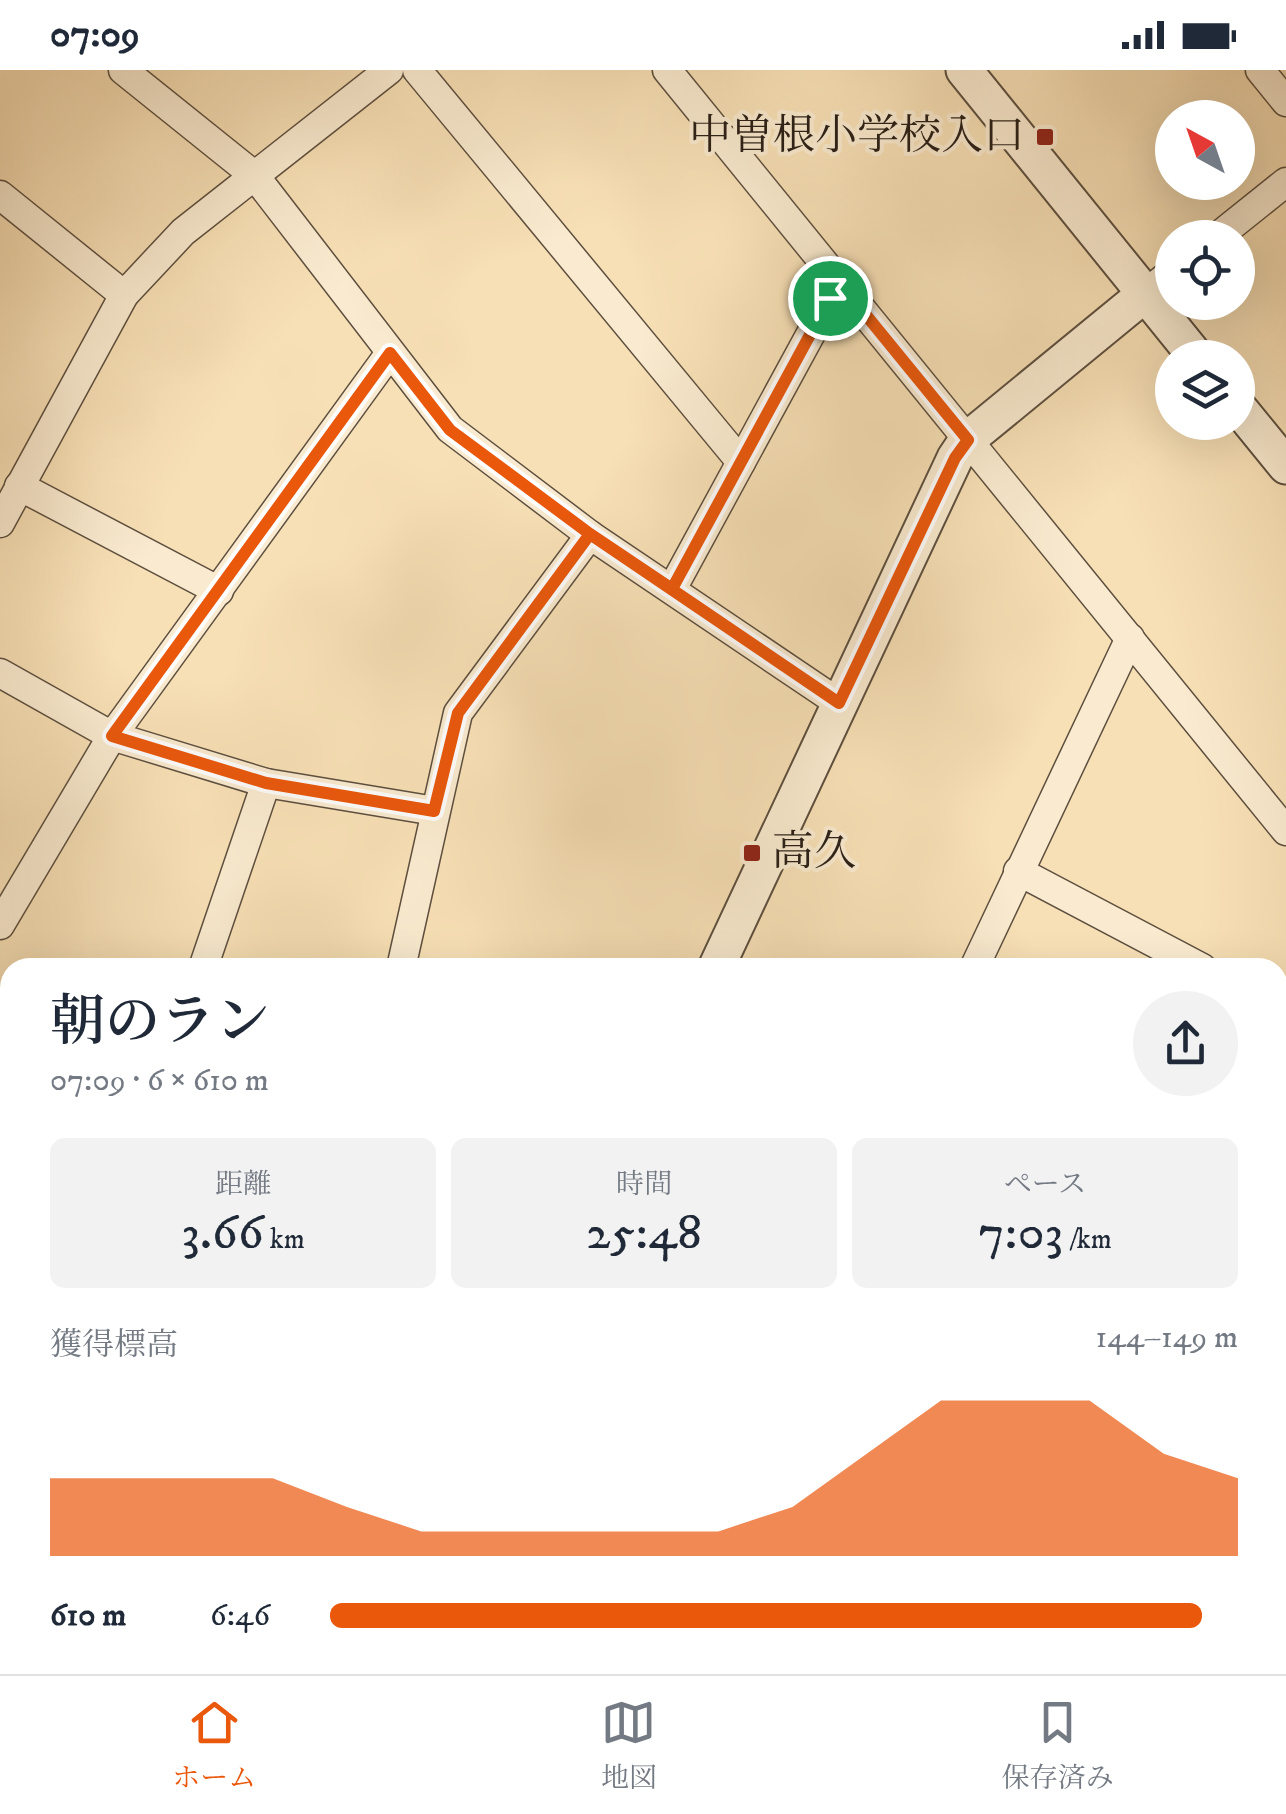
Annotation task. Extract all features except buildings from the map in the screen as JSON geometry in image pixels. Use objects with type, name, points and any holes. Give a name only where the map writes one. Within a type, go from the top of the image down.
[{"type":"street","points":[[122,70],[255,176],[450,430],[590,534],[839,703]]},
{"type":"street","points":[[0,522],[124,295],[183,232],[388,70]]},
{"type":"street","points":[[417,70],[741,462]]},
{"type":"street","points":[[666,70],[1286,831]]},
{"type":"street","points":[[964,70],[1155,279]]},
{"type":"street","points":[[1260,70],[1286,102]]},
{"type":"street","points":[[1238,220],[1286,182]]},
{"type":"street","points":[[0,196],[124,295]]},
{"type":"street","points":[[672,589],[839,282]]},
{"type":"street","points":[[721,958],[955,458],[968,440],[1155,286]]},
{"type":"street","points":[[0,925],[112,736],[390,353]]},
{"type":"street","points":[[1255,427],[1286,466]]},
{"type":"street","points":[[20,486],[219,592]]},
{"type":"street","points":[[403,958],[458,713],[590,534]]},
{"type":"street","points":[[979,958],[1130,638]]},
{"type":"street","points":[[0,673],[112,736],[266,783],[434,811]]},
{"type":"street","points":[[206,958],[266,783]]},
{"type":"street","points":[[1018,872],[1183,958]]},
{"type":"place","name":"中曽根小学校入口","points":[[1045,137]]},
{"type":"place","name":"高久","points":[[752,853]]},
{"type":"route","points":[[830,298],[672,589],[590,534],[450,430],[390,353],[112,736],[266,783],[434,811],[458,713],[590,534],[839,703],[955,458],[968,440],[839,282],[830,298]]}]
